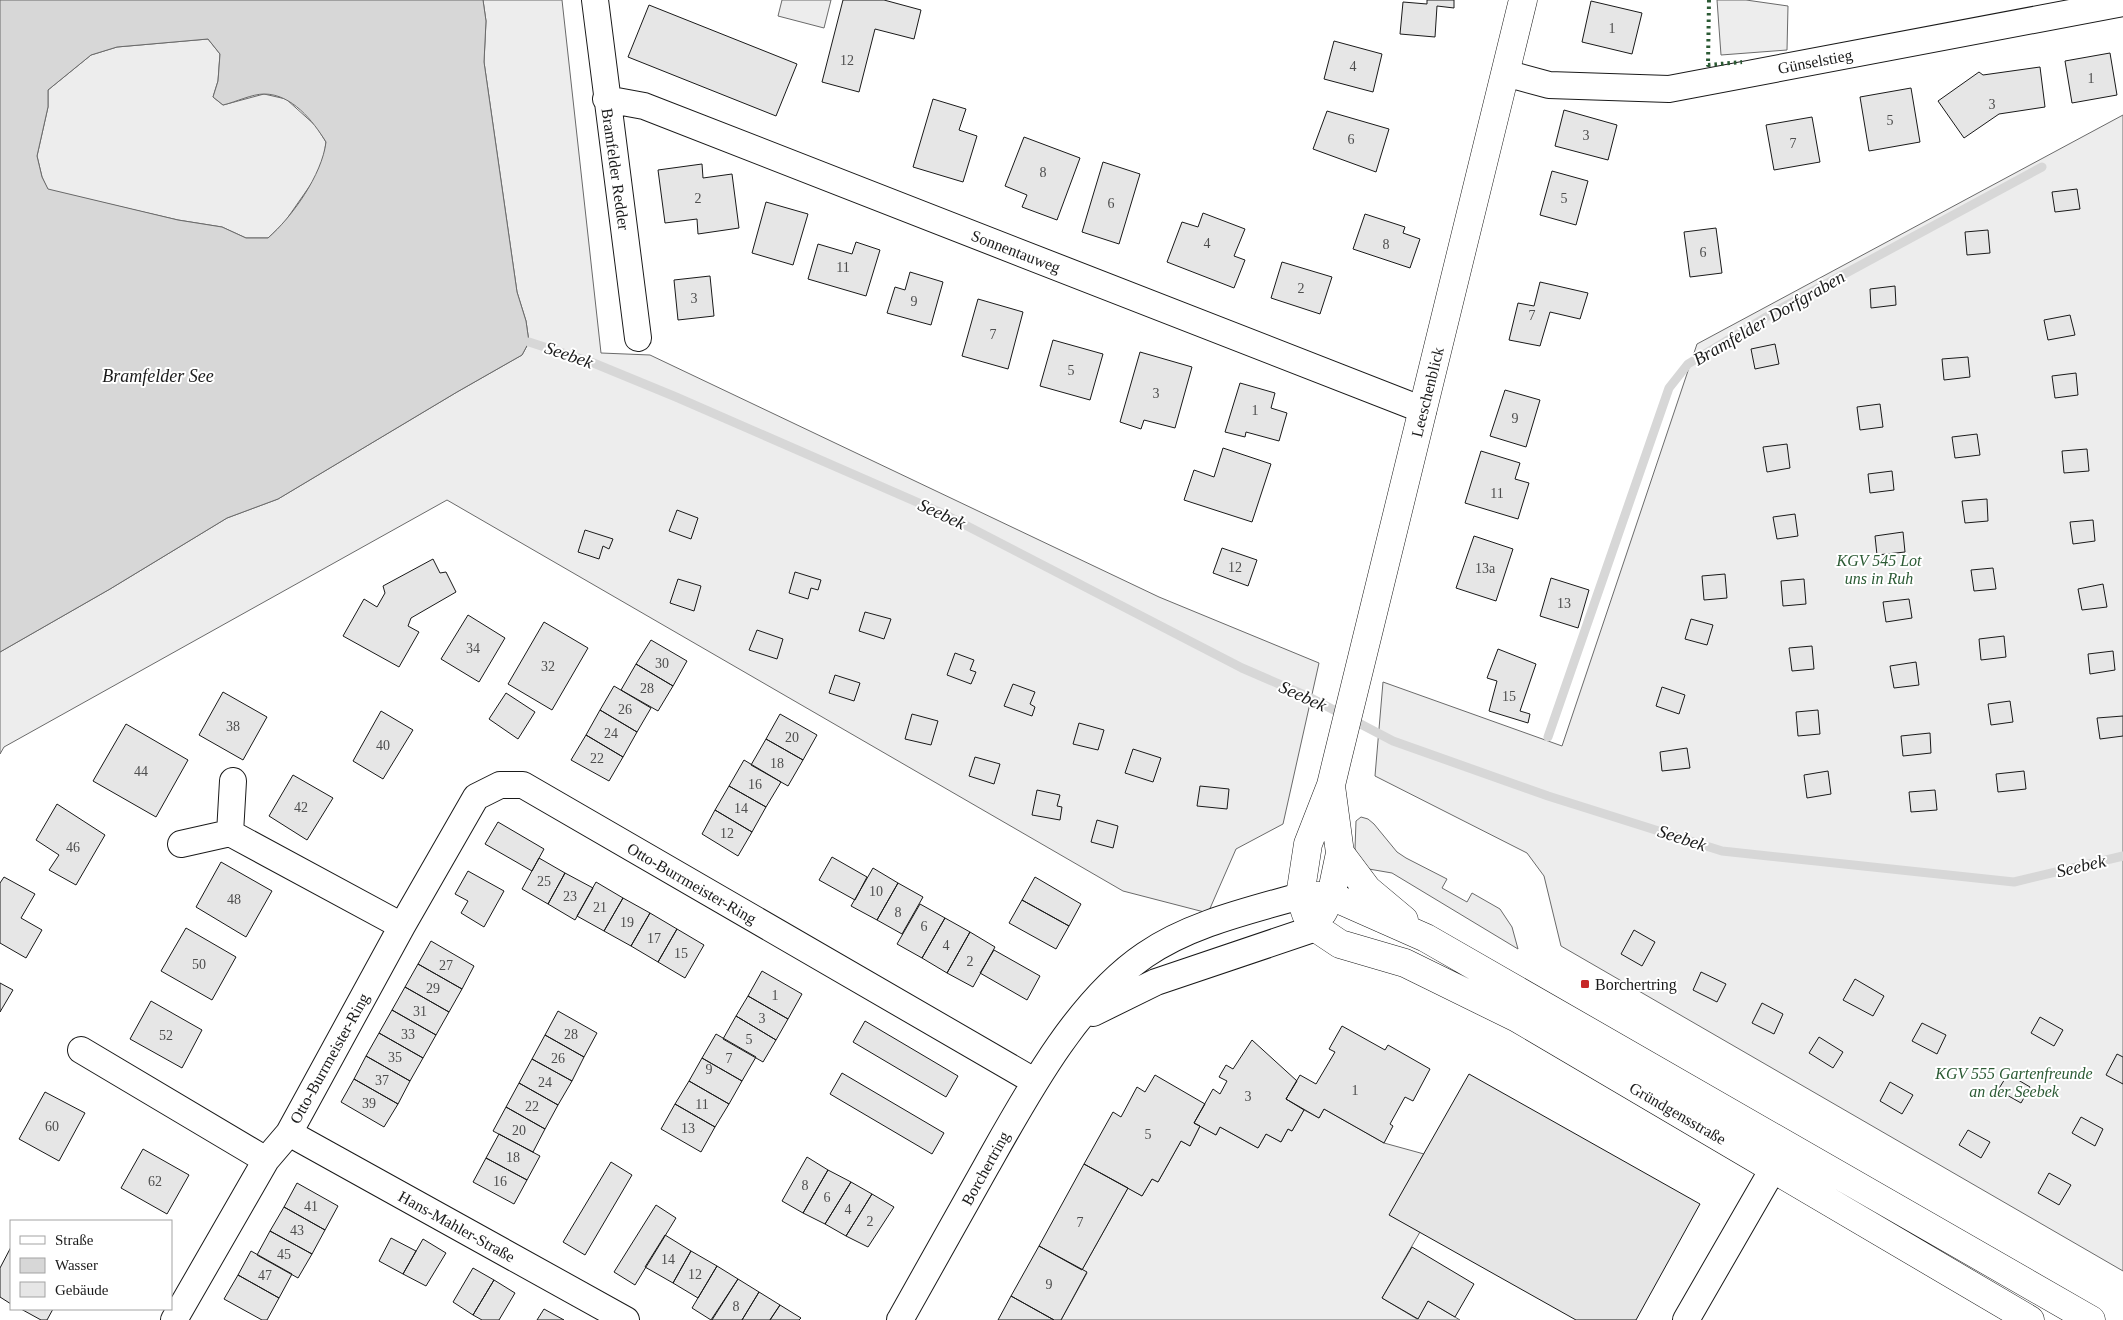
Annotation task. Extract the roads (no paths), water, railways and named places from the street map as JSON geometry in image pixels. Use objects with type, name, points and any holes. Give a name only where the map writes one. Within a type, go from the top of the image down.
[{"type":"street","name":"Bramfelder Redder","points":[[595,0],[606,99],[638,338]]},
{"type":"street","name":"Leeschenblick","points":[[1300,896],[1308,844],[1331,785],[1342,742],[1523,0]]},
{"type":"street","name":"Günselstieg","points":[[1505,73],[1549,85],[1669,89],[2123,3]]},
{"type":"street","name":"Sonnentauweg","points":[[606,99],[644,106],[1423,410]]},
{"type":"street","points":[[230,832],[233,781]]},
{"type":"street","name":"Otto-Burrmeister-Ring","points":[[174,1320],[266,1160],[288,1133],[402,926],[476,797],[500,784],[523,786],[1034,1081]]},
{"type":"street","name":"Leeschenblick","points":[[1331,785],[1340,853]]},
{"type":"street","points":[[181,844],[230,832],[402,926]]},
{"type":"street","points":[[1316,928],[1330,896],[1340,853]]},
{"type":"street","name":"Gründgensstraße","points":[[1340,853],[1367,889],[1426,938]]},
{"type":"street","name":"Gründgensstraße","points":[[2030,1320],[1510,1015],[1405,963],[1340,944],[1316,928],[1306,914],[1300,896],[1330,896],[1426,938],[2092,1320]]},
{"type":"street","name":"Borchertring","points":[[900,1320],[1034,1081],[1077,1021],[1124,972],[1145,955],[1178,936],[1256,908],[1300,896]]},
{"type":"street","name":"Borchertring","points":[[1077,1021],[1156,982],[1316,928]]},
{"type":"street","points":[[81,1050],[266,1160]]},
{"type":"street","name":"Hans-Mahler-Straße","points":[[288,1133],[626,1320]]},
{"type":"street","points":[[1686,1320],[1787,1145]]},
{"type":"water","name":"Bramfelder See","points":[[0,0],[483,0],[486,21],[484,62],[517,292],[526,321],[529,342],[522,355],[278,499],[227,518],[110,589],[0,652]],"holes":[[[208,39],[220,54],[218,81],[213,97],[223,105],[259,94],[274,95],[301,110],[326,142],[319,168],[304,195],[287,219],[268,238],[246,238],[222,227],[178,220],[48,189],[42,177],[37,156],[48,107],[48,90],[91,55],[117,47]]]},
{"type":"waterway","name":"Bramfelder Dorfgraben","points":[[1548,737],[1669,388],[1688,364],[1776,311],[2042,167]]},
{"type":"waterway","name":"Seebek","points":[[529,342],[591,362],[676,397],[942,513],[1242,668],[1309,697],[1393,741],[1548,796],[1722,851],[2014,882],[2123,856]]},
{"type":"place","name":"Borchertring","points":[[1585,984]]},
{"type":"park label","name":"KGV 545 Lot uns in Ruh","points":[[1879,569]]},
{"type":"park label","name":"KGV 555 Gartenfreunde an der Seebek","points":[[2014,1082]]}]
